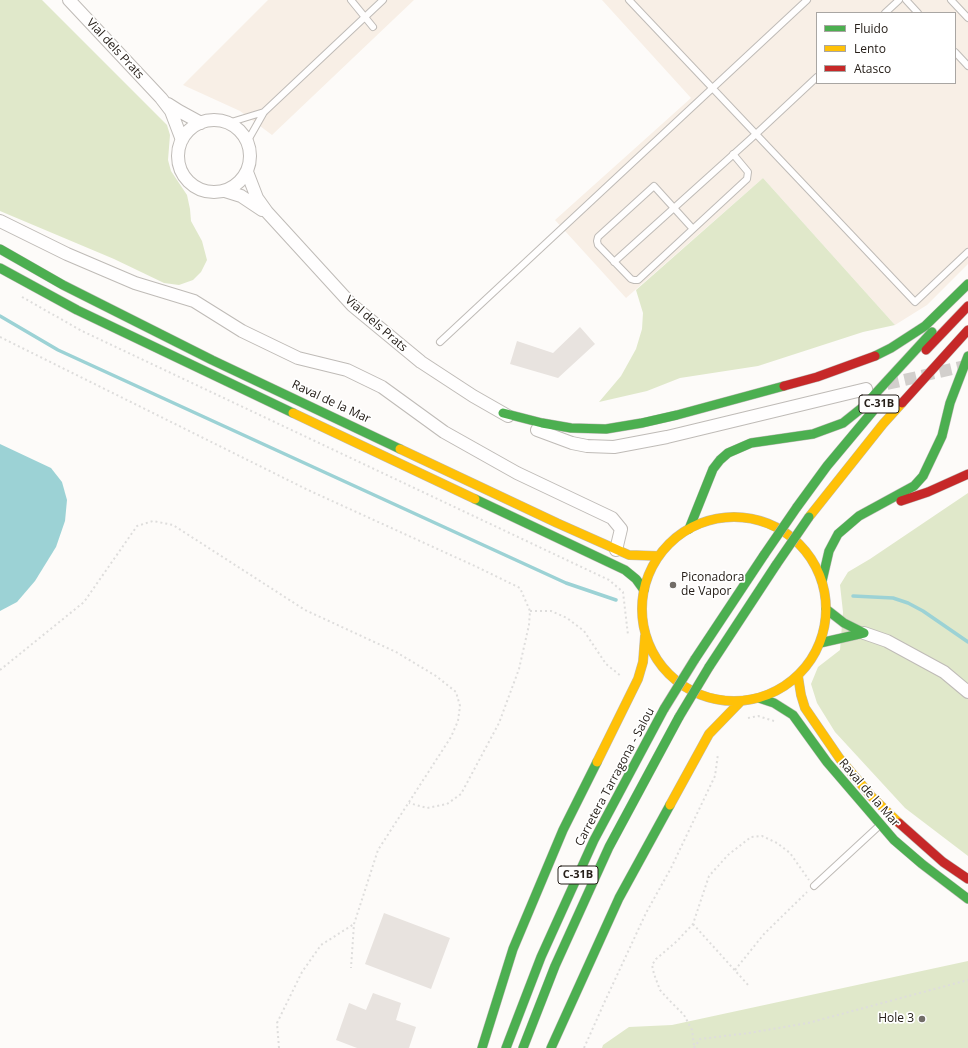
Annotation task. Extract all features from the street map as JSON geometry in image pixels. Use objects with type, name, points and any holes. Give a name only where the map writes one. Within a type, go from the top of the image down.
[{"type":"main road","name":"Raval de la Mar","points":[[0,249],[63,285],[212,360],[616,550],[629,555],[659,556]]},
{"type":"main road","name":"Raval de la Mar","points":[[0,268],[78,310],[620,567],[636,580],[644,590]]},
{"type":"main road","points":[[503,413],[564,427],[606,429],[677,415],[817,377],[869,359],[891,348],[925,326],[968,284]]},
{"type":"main road","points":[[689,529],[713,469],[728,453],[751,443],[813,434],[843,423],[863,407],[968,293]]},
{"type":"main road","name":"Carretera Tarragona - Salou","points":[[506,1048],[541,957],[594,840],[664,709],[695,659],[796,507],[827,466],[880,402],[968,306]]},
{"type":"main road","name":"C-31B","points":[[523,1048],[555,966],[609,846],[679,717],[709,667],[809,517],[883,424],[968,330]]},
{"type":"main road","points":[[822,581],[829,551],[838,534],[859,516],[914,486],[923,476],[942,436],[950,403],[968,356]]},
{"type":"main road","points":[[859,516],[928,492],[968,474]]},
{"type":"main road","points":[[724,518],[751,519],[768,524],[784,532],[804,550],[815,565],[822,581],[825,595],[826,609],[820,643],[807,666],[798,676],[780,689],[759,698],[741,701],[723,701],[706,697],[682,686],[662,668],[652,653],[645,636],[641,613],[644,590],[649,572],[659,556],[676,538],[689,529],[706,522],[724,518]]},
{"type":"main road","points":[[826,609],[844,623],[864,633]]},
{"type":"main road","points":[[820,643],[844,636],[864,633]]},
{"type":"main road","points":[[482,1048],[513,949],[563,830],[638,679],[643,662],[645,636]]},
{"type":"main road","name":"Raval de la Mar","points":[[798,676],[805,708],[840,759],[872,797],[906,830],[943,862],[968,879]]},
{"type":"main road","name":"Raval de la Mar","points":[[759,698],[774,703],[793,715],[827,762],[894,840],[922,864],[968,899]]},
{"type":"main road","points":[[551,1048],[619,898],[709,734],[741,701]]},
{"type":"street","name":"Vial dels Prats","points":[[69,0],[161,98],[171,111],[182,140]]},
{"type":"street","name":"Vial dels Prats","points":[[161,98],[179,112],[201,123]]},
{"type":"street","points":[[215,120],[228,123],[240,131],[247,142],[250,157],[247,172],[234,186],[216,192],[206,192],[190,183],[183,176],[179,167],[179,148],[187,132],[201,123],[215,120]]},
{"type":"street","name":"Vial dels Prats","points":[[247,172],[257,198],[267,212],[352,305],[421,362],[473,396],[539,431],[572,443],[600,447],[614,446],[674,435],[866,389]]},
{"type":"street","name":"Vial dels Prats","points":[[225,190],[241,196],[267,212]]},
{"type":"street","points":[[0,220],[66,254],[135,283],[194,301],[242,331],[298,358],[347,370],[382,387],[444,432],[517,473],[612,518],[621,529],[616,550]]},
{"type":"street","points":[[864,633],[887,641],[944,672],[968,692]]},
{"type":"lane","points":[[351,0],[366,16],[373,27]]},
{"type":"lane","points":[[247,142],[264,112],[383,0]]},
{"type":"lane","points":[[630,0],[914,302],[968,252]]},
{"type":"lane","points":[[440,342],[807,0]]},
{"type":"lane","points":[[886,12],[899,0]]},
{"type":"lane","points":[[906,0],[917,12]]},
{"type":"lane","points":[[951,0],[968,18]]},
{"type":"lane","points":[[956,53],[968,66]]},
{"type":"lane","points":[[614,262],[816,78]]},
{"type":"lane","points":[[228,123],[264,112]]},
{"type":"lane","points":[[693,229],[654,186],[598,237],[597,241],[598,245],[631,279],[638,280],[747,180],[749,175],[748,172],[733,154]]},
{"type":"lane","points":[[814,886],[880,825]]},
{"type":"path","points":[[21,297],[82,331],[609,580],[623,592],[629,641]]},
{"type":"path","points":[[0,337],[308,490],[478,567],[520,588],[530,611],[529,625],[519,668],[499,723],[461,794],[447,804],[427,808],[409,803]]},
{"type":"path","points":[[0,670],[84,602],[137,526],[153,521],[173,525],[305,610],[396,652],[436,676],[456,692],[460,706],[458,721],[451,737],[378,850],[354,924],[351,968]]},
{"type":"path","points":[[530,611],[551,610],[567,618],[584,631],[606,664],[621,676]]},
{"type":"path","points":[[746,719],[758,716],[780,724]]},
{"type":"path","points":[[584,1048],[646,913],[715,776],[718,749]]},
{"type":"path","points":[[694,1047],[692,1030],[684,1015],[660,990],[652,966],[656,959],[694,924],[709,876],[728,855],[751,837],[762,836],[777,843],[790,853],[814,886],[764,934],[735,970]]},
{"type":"path","points":[[279,1048],[277,1023],[302,972],[321,945],[354,924]]},
{"type":"path","points":[[694,924],[749,986]]},
{"type":"path","points":[[694,1047],[700,1039],[779,1029],[808,1023],[968,980]]},
{"type":"shaded area","points":[[268,0],[414,0],[272,135],[240,111],[183,85]]},
{"type":"shaded area","points":[[602,0],[968,0],[968,264],[927,305],[895,325],[763,178],[626,298],[555,220],[691,98]]},
{"type":"green space","points":[[0,0],[42,0],[167,125],[170,135],[168,160],[171,171],[187,195],[191,221],[202,241],[207,260],[201,272],[193,280],[179,285],[164,283],[114,259],[0,211]]},
{"type":"green space","points":[[763,178],[895,325],[863,332],[758,366],[680,378],[647,391],[599,402],[621,376],[636,349],[642,329],[643,313],[636,290]]},
{"type":"green space","points":[[968,493],[968,856],[905,808],[835,732],[817,703],[811,684],[818,667],[840,650],[843,612],[840,585],[848,572],[870,559]]},
{"type":"green space","points":[[968,961],[968,1048],[602,1048],[603,1045],[629,1027],[672,1025]]},
{"type":"water","points":[[0,444],[51,468],[62,482],[67,500],[65,521],[56,547],[35,581],[17,602],[0,611]]},
{"type":"building","points":[[580,327],[595,344],[558,378],[510,364],[517,341],[553,353]]},
{"type":"building","points":[[384,913],[450,938],[431,989],[365,964]]},
{"type":"building","points":[[373,993],[401,1003],[396,1020],[416,1027],[409,1048],[357,1048],[336,1040],[349,1003],[366,1010]]},
{"type":"waterway","points":[[0,316],[58,350],[566,583],[616,600]]},
{"type":"waterway","points":[[853,596],[893,598],[908,603],[923,611],[968,642]]},
{"type":"tunnel","points":[[887,384],[965,366]]},
{"type":"traffic: fast","points":[[0,249],[63,285],[212,360],[400,449]]},
{"type":"traffic: fast","points":[[0,268],[77,310],[293,413]]},
{"type":"traffic: fast","points":[[875,356],[891,348],[925,326],[968,284]]},
{"type":"traffic: fast","points":[[689,529],[713,469],[728,453],[751,443],[813,434],[843,423],[863,407],[932,332]]},
{"type":"traffic: fast","points":[[822,581],[829,551],[838,534],[859,516],[914,486],[923,476],[942,436],[950,403],[968,356]]},
{"type":"traffic: fast","points":[[503,413],[542,423],[571,428],[606,429],[677,415],[784,386]]},
{"type":"traffic: fast","points":[[797,507],[827,466],[873,411]]},
{"type":"traffic: fast","points":[[475,499],[625,570],[636,579],[644,590]]},
{"type":"traffic: fast","points":[[764,555],[797,507]]},
{"type":"traffic: fast","points":[[776,565],[809,517]]},
{"type":"traffic: fast","points":[[695,659],[764,555]]},
{"type":"traffic: fast","points":[[709,667],[776,565]]},
{"type":"traffic: fast","points":[[826,609],[844,623],[864,633]]},
{"type":"traffic: fast","points":[[820,643],[864,633]]},
{"type":"traffic: fast","points":[[664,709],[695,659]]},
{"type":"traffic: fast","points":[[679,717],[709,667]]},
{"type":"traffic: fast","points":[[759,698],[774,703],[793,715],[827,762],[894,840],[922,864],[968,899]]},
{"type":"traffic: fast","points":[[506,1048],[541,957],[594,840],[664,709]]},
{"type":"traffic: fast","points":[[523,1048],[555,966],[609,847],[679,717]]},
{"type":"traffic: fast","points":[[482,1048],[513,949],[563,830],[597,762]]},
{"type":"traffic: fast","points":[[551,1048],[619,898],[670,805]]},
{"type":"traffic: slow","points":[[809,517],[883,424],[902,403]]},
{"type":"traffic: slow","points":[[293,413],[475,499]]},
{"type":"traffic: slow","points":[[400,449],[557,523],[629,555],[659,556]]},
{"type":"traffic: slow","points":[[725,517],[743,517],[769,524],[785,532],[799,544],[811,558],[819,574],[826,600],[826,609],[826,618],[819,644],[811,660],[799,674],[785,686],[761,697],[743,701],[725,701],[707,697],[683,686],[669,674],[657,660],[646,636],[642,618],[642,600],[646,582],[657,558],[669,544],[683,532],[707,521],[725,517]]},
{"type":"traffic: slow","points":[[597,762],[638,679],[643,662],[645,636]]},
{"type":"traffic: slow","points":[[798,676],[805,708],[840,759],[872,797],[899,823]]},
{"type":"traffic: slow","points":[[670,805],[709,734],[741,701]]},
{"type":"traffic: jam","points":[[926,350],[968,306]]},
{"type":"traffic: jam","points":[[902,403],[968,330]]},
{"type":"traffic: jam","points":[[784,386],[817,377],[875,356]]},
{"type":"traffic: jam","points":[[901,501],[928,492],[968,474]]},
{"type":"traffic: jam","points":[[899,823],[943,862],[968,879]]},
{"type":"place","name":"Piconadora de Vapor","points":[[673,585]]},
{"type":"place","name":"Hole 3","points":[[922,1019]]}]
